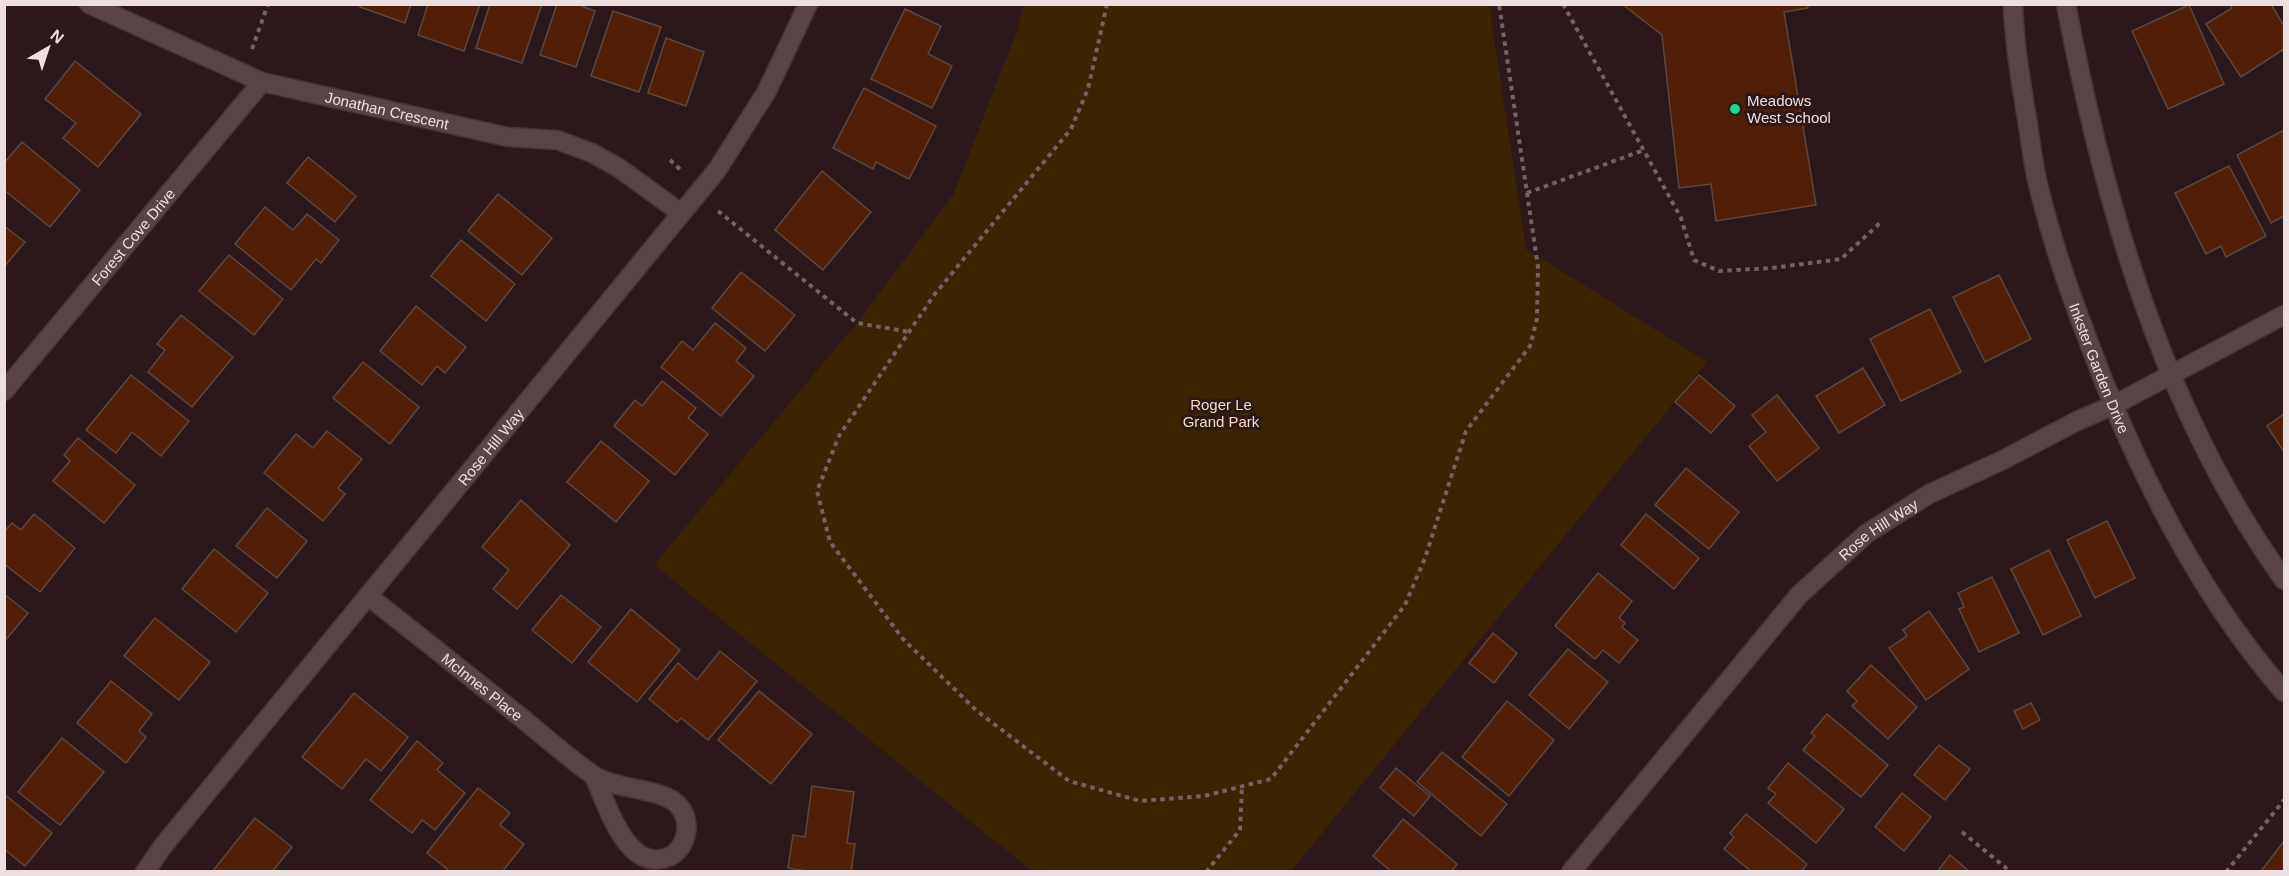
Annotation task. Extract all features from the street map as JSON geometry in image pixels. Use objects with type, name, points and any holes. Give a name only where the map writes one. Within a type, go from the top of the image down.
[{"type":"street","name":"Jonathan Crescent","points":[[89,4],[261,82],[508,137],[557,141],[591,153],[620,168],[681,213]]},
{"type":"street","name":"Rose Hill Way","points":[[145,872],[163,846],[717,170],[768,91],[808,4]]},
{"type":"street","name":"Inkster Garden Drive","points":[[2013,4],[2014,37],[2037,180],[2069,289],[2112,406],[2156,496],[2202,577],[2265,670],[2284,692]]},
{"type":"street","points":[[2066,4],[2079,75],[2109,192],[2143,304],[2170,374],[2230,493],[2284,580]]},
{"type":"street","name":"Forest Cove Drive","points":[[4,391],[261,82]]},
{"type":"street","name":"Rose Hill Way","points":[[1571,872],[1799,595],[1866,534],[1929,494],[2112,406],[2284,315]]},
{"type":"street","name":"McInnes Place","points":[[368,596],[594,776],[631,789],[665,796],[677,803],[685,816],[687,826],[681,846],[663,860],[652,861],[636,856],[625,846],[594,776]]},
{"type":"path","points":[[242,73],[268,4]]},
{"type":"path","points":[[1107,4],[1088,89],[1071,129],[934,295],[839,436],[817,491],[830,542],[903,639],[977,711],[1069,781],[1140,801],[1204,796],[1271,779],[1405,605],[1425,558],[1466,431],[1530,346],[1537,319],[1538,267],[1499,4]]},
{"type":"path","points":[[1563,4],[1681,218],[1694,260],[1719,271],[1772,268],[1841,259],[1881,222]]},
{"type":"path","points":[[1527,193],[1644,150]]},
{"type":"path","points":[[670,160],[701,190],[711,205],[857,323],[910,332]]},
{"type":"path","points":[[1206,872],[1240,830],[1242,786]]},
{"type":"path","points":[[2226,872],[2284,800]]},
{"type":"path","points":[[1962,832],[2011,872]]},
{"type":"green space","name":"Roger Le Grand Park","points":[[1024,5],[1489,5],[1526,249],[1707,362],[1291,871],[1032,871],[654,565],[857,323],[953,195],[1018,29]]},
{"type":"building","points":[[361,4],[411,4],[405,23],[360,7]]},
{"type":"building","points":[[428,4],[480,4],[464,51],[418,35]]},
{"type":"building","points":[[490,4],[542,4],[522,63],[476,48]]},
{"type":"building","points":[[557,4],[576,4],[595,11],[576,67],[540,55]]},
{"type":"building","name":"Meadows West School","points":[[1622,4],[1810,4],[1807,8],[1784,12],[1816,205],[1716,221],[1711,184],[1679,188],[1662,35]]},
{"type":"building","points":[[2230,4],[2271,4],[2284,26],[2284,49],[2241,77],[2206,24],[2232,8]]},
{"type":"building","points":[[2189,5],[2224,84],[2168,109],[2132,31]]},
{"type":"building","points":[[905,9],[941,26],[928,54],[952,66],[932,108],[871,79]]},
{"type":"building","points":[[613,11],[661,27],[639,92],[591,76]]},
{"type":"building","points":[[666,38],[704,52],[686,106],[648,93]]},
{"type":"building","points":[[75,61],[141,114],[98,167],[63,138],[76,123],[45,99]]},
{"type":"building","points":[[864,88],[936,126],[909,179],[876,162],[873,169],[833,148]]},
{"type":"building","points":[[2284,130],[2284,216],[2271,223],[2237,155]]},
{"type":"building","points":[[22,142],[80,190],[50,227],[4,190],[4,163]]},
{"type":"building","points":[[308,157],[356,196],[335,222],[287,183]]},
{"type":"building","points":[[2229,166],[2266,236],[2226,257],[2221,246],[2206,254],[2175,193]]},
{"type":"building","points":[[822,171],[871,212],[823,270],[775,230]]},
{"type":"building","points":[[498,194],[552,238],[522,275],[468,231]]},
{"type":"building","points":[[265,207],[293,230],[307,214],[339,240],[321,263],[316,259],[291,290],[235,244]]},
{"type":"building","points":[[4,226],[25,242],[4,267]]},
{"type":"building","points":[[461,240],[515,284],[486,321],[431,276]]},
{"type":"building","points":[[229,255],[283,299],[254,335],[199,291]]},
{"type":"building","points":[[741,272],[795,315],[765,351],[712,308]]},
{"type":"building","points":[[1999,275],[2031,339],[1985,362],[1953,297]]},
{"type":"building","points":[[416,306],[466,347],[445,373],[437,366],[422,385],[380,351]]},
{"type":"building","points":[[1930,309],[1961,372],[1901,401],[1870,339]]},
{"type":"building","points":[[181,315],[233,357],[192,407],[148,372],[165,350],[157,344]]},
{"type":"building","points":[[715,323],[746,348],[736,361],[754,376],[721,416],[661,367],[682,341],[693,350]]},
{"type":"building","points":[[363,362],[419,407],[390,444],[333,398]]},
{"type":"building","points":[[1863,368],[1885,405],[1839,433],[1816,396]]},
{"type":"building","points":[[131,375],[189,421],[161,456],[132,432],[116,453],[86,430]]},
{"type":"building","points":[[1699,375],[1735,406],[1711,433],[1675,402]]},
{"type":"building","points":[[662,381],[696,408],[688,418],[708,434],[675,475],[614,426],[635,400],[642,406]]},
{"type":"building","points":[[1777,395],[1819,448],[1777,481],[1749,446],[1766,432],[1752,415]]},
{"type":"building","points":[[2284,414],[2284,452],[2267,426]]},
{"type":"building","points":[[327,431],[362,459],[338,488],[345,494],[323,521],[264,473],[296,434],[313,448]]},
{"type":"building","points":[[78,438],[135,485],[104,523],[53,481],[70,461],[64,455]]},
{"type":"building","points":[[601,441],[649,481],[616,522],[567,482]]},
{"type":"building","points":[[1686,468],[1739,512],[1709,549],[1655,505]]},
{"type":"building","points":[[521,500],[570,545],[517,609],[493,589],[509,570],[482,547]]},
{"type":"building","points":[[267,508],[307,541],[277,578],[236,546]]},
{"type":"building","points":[[34,514],[75,548],[40,592],[4,564],[4,532],[12,523],[21,530]]},
{"type":"building","points":[[1646,514],[1699,558],[1674,589],[1621,545]]},
{"type":"building","points":[[2107,521],[2135,578],[2095,598],[2067,540]]},
{"type":"building","points":[[214,549],[268,593],[236,632],[182,589]]},
{"type":"building","points":[[2049,550],[2081,616],[2043,635],[2011,569]]},
{"type":"building","points":[[1598,573],[1632,601],[1619,618],[1625,623],[1622,627],[1638,640],[1619,663],[1603,650],[1595,659],[1555,626]]},
{"type":"building","points":[[1992,577],[2019,633],[1979,652],[1959,609],[1964,607],[1958,593]]},
{"type":"building","points":[[4,594],[28,613],[4,642]]},
{"type":"building","points":[[561,595],[601,627],[572,663],[532,630]]},
{"type":"building","points":[[631,609],[680,650],[637,702],[588,662]]},
{"type":"building","points":[[1929,611],[1969,669],[1926,700],[1889,648],[1907,636],[1903,630]]},
{"type":"building","points":[[155,618],[210,662],[179,700],[124,656]]},
{"type":"building","points":[[1493,633],[1517,653],[1494,683],[1469,663]]},
{"type":"building","points":[[1568,649],[1608,682],[1569,729],[1529,695]]},
{"type":"building","points":[[720,651],[757,681],[708,740],[681,718],[677,722],[649,699],[678,663],[697,680]]},
{"type":"building","points":[[1871,665],[1917,707],[1888,739],[1852,706],[1857,701],[1847,691]]},
{"type":"building","points":[[111,681],[152,714],[139,731],[146,737],[126,763],[77,723]]},
{"type":"building","points":[[759,691],[812,734],[771,784],[718,740]]},
{"type":"building","points":[[354,693],[408,737],[381,771],[366,759],[342,789],[302,757]]},
{"type":"building","points":[[1507,701],[1554,740],[1509,796],[1462,757]]},
{"type":"building","points":[[2031,703],[2040,720],[2023,729],[2014,711]]},
{"type":"building","points":[[1827,714],[1888,765],[1861,797],[1803,750],[1815,736],[1811,733]]},
{"type":"building","points":[[62,738],[104,772],[60,825],[18,792]]},
{"type":"building","points":[[417,741],[443,763],[437,770],[465,793],[435,830],[422,820],[412,833],[370,800]]},
{"type":"building","points":[[1939,745],[1970,769],[1945,800],[1914,775]]},
{"type":"building","points":[[1442,752],[1507,804],[1481,836],[1417,782]]},
{"type":"building","points":[[1788,763],[1844,809],[1816,843],[1768,803],[1776,794],[1768,788]]},
{"type":"building","points":[[1396,768],[1430,796],[1414,816],[1380,788]]},
{"type":"building","points":[[812,786],[854,792],[847,843],[855,844],[851,872],[812,872],[788,868],[793,835],[805,837]]},
{"type":"building","points":[[478,788],[510,813],[500,825],[524,844],[502,872],[451,872],[427,853]]},
{"type":"building","points":[[1902,793],[1931,817],[1904,851],[1875,827]]},
{"type":"building","points":[[4,794],[52,833],[25,866],[4,849]]},
{"type":"building","points":[[1746,814],[1807,864],[1801,872],[1752,872],[1724,849],[1734,837],[1730,833]]},
{"type":"building","points":[[255,818],[292,847],[272,872],[212,872]]},
{"type":"building","points":[[1403,819],[1457,864],[1451,872],[1392,872],[1373,856]]},
{"type":"building","points":[[2284,841],[2284,872],[2260,872],[2265,866]]},
{"type":"building","points":[[1950,855],[1970,872],[1937,872]]},
{"type":"place","name":"Meadows West School","points":[[1735,109]]}]
